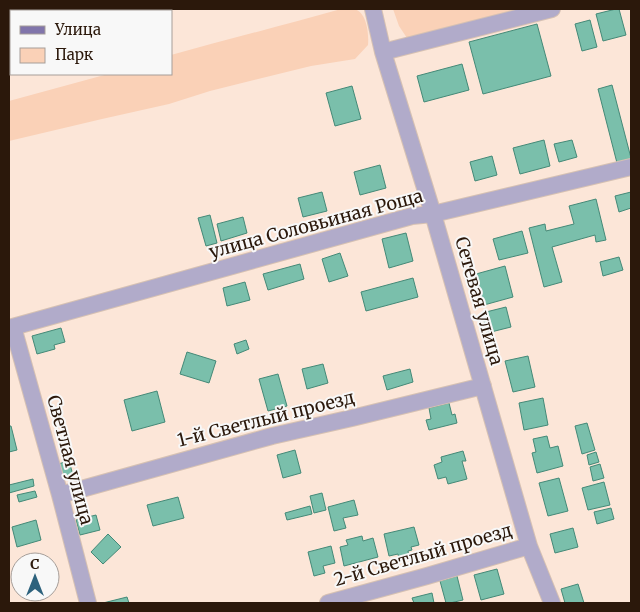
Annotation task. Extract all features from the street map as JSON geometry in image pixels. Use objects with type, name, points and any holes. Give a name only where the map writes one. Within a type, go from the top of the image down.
[{"type":"street","name":"Сетевая улица","points":[[373,9],[383,52],[433,214],[529,546],[552,603]]},
{"type":"street","points":[[383,52],[552,9]]},
{"type":"street","name":"улица Соловьиная Роща","points":[[11,328],[412,216],[433,214],[631,167]]},
{"type":"street","name":"Светлая улица","points":[[11,328],[60,495],[88,603]]},
{"type":"street","name":"1-й Светлый проезд","points":[[60,495],[272,436],[483,386]]},
{"type":"street","name":"2-й Светлый проезд","points":[[328,603],[529,546]]},
{"type":"green space","points":[[9,9],[108,9],[10,10],[9,35]]},
{"type":"green space","points":[[341,9],[353,9],[362,14],[368,35],[368,45],[355,59],[311,66],[210,91],[169,104],[9,141],[9,101],[104,75],[172,75],[172,55]]},
{"type":"green space","points":[[393,9],[547,9],[407,38],[399,26]]},
{"type":"building","points":[[619,9],[626,35],[603,41],[596,14]]},
{"type":"building","points":[[590,20],[597,47],[582,51],[575,24]]},
{"type":"building","points":[[537,24],[551,76],[483,94],[469,42]]},
{"type":"building","points":[[462,64],[469,90],[424,102],[417,76]]},
{"type":"building","points":[[612,85],[631,158],[617,163],[598,89]]},
{"type":"building","points":[[352,86],[361,119],[335,126],[326,93]]},
{"type":"building","points":[[544,140],[550,166],[520,174],[513,148]]},
{"type":"building","points":[[572,140],[577,157],[559,162],[554,144]]},
{"type":"building","points":[[492,156],[497,175],[475,181],[470,162]]},
{"type":"building","points":[[380,165],[386,188],[360,195],[354,172]]},
{"type":"building","points":[[322,192],[327,211],[303,217],[298,198]]},
{"type":"building","points":[[631,192],[631,208],[619,212],[615,196]]},
{"type":"building","points":[[596,199],[606,240],[596,242],[595,235],[552,247],[562,282],[544,287],[529,228],[545,224],[546,231],[574,224],[569,206]]},
{"type":"building","points":[[210,215],[217,243],[206,246],[198,218]]},
{"type":"building","points":[[243,217],[247,233],[221,241],[217,224]]},
{"type":"building","points":[[522,231],[528,253],[499,260],[493,239]]},
{"type":"building","points":[[406,233],[413,261],[389,268],[382,239]]},
{"type":"building","points":[[340,253],[348,276],[329,282],[322,259]]},
{"type":"building","points":[[619,257],[623,270],[603,276],[600,262]]},
{"type":"building","points":[[300,264],[304,279],[268,290],[263,274]]},
{"type":"building","points":[[505,266],[513,297],[484,305],[476,274]]},
{"type":"building","points":[[413,278],[418,297],[366,311],[361,292]]},
{"type":"building","points":[[245,282],[250,300],[227,306],[223,288]]},
{"type":"building","points":[[506,307],[511,327],[487,333],[482,313]]},
{"type":"building","points":[[61,328],[65,342],[54,345],[55,349],[37,354],[32,336]]},
{"type":"building","points":[[246,340],[249,349],[237,354],[234,344]]},
{"type":"building","points":[[187,352],[216,361],[209,383],[180,374]]},
{"type":"building","points":[[528,356],[535,387],[513,392],[505,361]]},
{"type":"building","points":[[323,364],[328,383],[307,389],[302,369]]},
{"type":"building","points":[[410,369],[413,382],[387,390],[383,376]]},
{"type":"building","points":[[278,374],[287,406],[268,411],[259,379]]},
{"type":"building","points":[[157,391],[165,422],[132,431],[124,400]]},
{"type":"building","points":[[543,398],[548,425],[524,430],[519,403]]},
{"type":"building","points":[[449,403],[452,415],[455,414],[457,423],[429,430],[426,420],[431,419],[429,408]]},
{"type":"building","points":[[587,423],[595,450],[582,454],[575,426]]},
{"type":"building","points":[[9,426],[11,426],[17,450],[9,452]]},
{"type":"building","points":[[547,436],[550,448],[558,446],[563,466],[537,473],[532,453],[536,452],[533,439]]},
{"type":"building","points":[[295,450],[301,473],[283,478],[277,455]]},
{"type":"building","points":[[463,451],[466,461],[462,461],[467,479],[448,484],[446,477],[438,479],[434,465],[442,462],[441,457]]},
{"type":"building","points":[[596,452],[599,462],[589,465],[587,455]]},
{"type":"building","points":[[69,461],[73,475],[62,478],[58,464]]},
{"type":"building","points":[[600,464],[604,478],[593,481],[590,467]]},
{"type":"building","points":[[559,478],[568,511],[548,516],[539,483]]},
{"type":"building","points":[[33,479],[34,486],[9,493],[9,485]]},
{"type":"building","points":[[604,482],[610,505],[588,510],[582,488]]},
{"type":"building","points":[[35,491],[37,497],[19,502],[17,495]]},
{"type":"building","points":[[322,493],[326,510],[314,513],[310,496]]},
{"type":"building","points":[[178,497],[184,518],[153,526],[147,505]]},
{"type":"building","points":[[354,500],[358,515],[343,518],[346,528],[334,531],[328,507]]},
{"type":"building","points":[[310,506],[312,514],[287,520],[285,513]]},
{"type":"building","points":[[611,508],[614,519],[597,524],[594,512]]},
{"type":"building","points":[[96,515],[100,530],[80,535],[76,520]]},
{"type":"building","points":[[36,520],[41,540],[17,547],[12,527]]},
{"type":"building","points":[[414,527],[419,545],[411,547],[412,550],[408,551],[409,557],[399,559],[398,554],[389,556],[384,534]]},
{"type":"building","points":[[573,528],[578,547],[555,553],[550,534]]},
{"type":"building","points":[[108,534],[121,547],[103,564],[91,552]]},
{"type":"building","points":[[362,536],[363,541],[373,538],[378,557],[344,566],[340,547],[348,545],[346,540]]},
{"type":"building","points":[[331,546],[335,563],[323,566],[325,573],[314,576],[308,552]]},
{"type":"building","points":[[497,569],[504,594],[481,600],[474,575]]},
{"type":"building","points":[[457,576],[463,600],[446,603],[440,581]]},
{"type":"building","points":[[578,584],[584,603],[565,603],[561,589]]},
{"type":"building","points":[[432,593],[434,603],[414,603],[412,598]]},
{"type":"building","points":[[127,597],[129,603],[103,603]]}]
